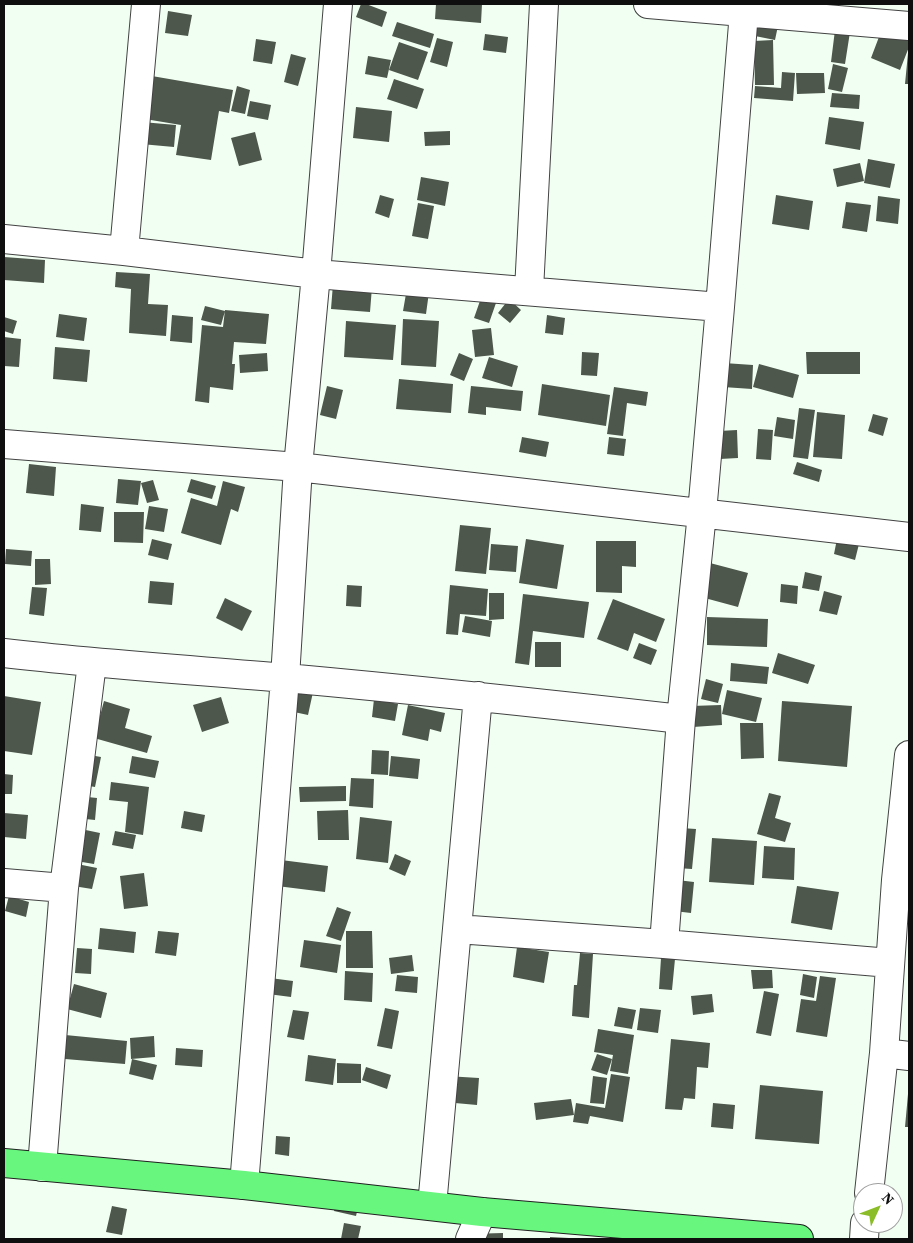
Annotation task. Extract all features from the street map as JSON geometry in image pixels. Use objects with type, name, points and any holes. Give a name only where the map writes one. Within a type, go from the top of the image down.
[{"type":"main road","points":[[4,1163],[244,1185],[482,1212],[798,1239]]},
{"type":"street","points":[[124,251],[146,4]]},
{"type":"street","points":[[244,1185],[285,678],[298,467],[338,4]]},
{"type":"street","points":[[529,290],[544,4]]},
{"type":"street","points":[[648,4],[909,26]]},
{"type":"street","points":[[664,944],[681,719],[702,513],[744,12]]},
{"type":"street","points":[[4,238],[316,274],[720,307]]},
{"type":"street","points":[[4,444],[298,467],[909,537]]},
{"type":"street","points":[[4,653],[92,663],[478,696],[681,719]]},
{"type":"street","points":[[42,1167],[64,888],[92,663]]},
{"type":"street","points":[[432,1206],[478,696]]},
{"type":"street","points":[[871,1183],[897,1054],[890,963],[903,880],[909,755]]},
{"type":"street","points":[[4,883],[64,888]]},
{"type":"street","points":[[457,929],[890,963]]},
{"type":"street","points":[[470,1239],[482,1212]]},
{"type":"building","points":[[361,4],[387,12],[382,27],[356,17]]},
{"type":"building","points":[[436,4],[482,4],[481,23],[435,19]]},
{"type":"building","points":[[168,11],[192,15],[188,36],[165,33]]},
{"type":"building","points":[[759,17],[779,21],[775,40],[755,36]]},
{"type":"building","points":[[397,22],[434,34],[430,48],[392,36]]},
{"type":"building","points":[[882,29],[909,40],[909,47],[900,70],[871,58]]},
{"type":"building","points":[[835,30],[850,32],[845,64],[831,62]]},
{"type":"building","points":[[485,34],[508,37],[506,53],[483,50]]},
{"type":"building","points":[[437,38],[453,42],[447,67],[430,62]]},
{"type":"building","points":[[256,39],[276,42],[272,64],[253,61]]},
{"type":"building","points":[[773,40],[774,85],[755,85],[754,41]]},
{"type":"building","points":[[399,42],[428,52],[418,80],[389,70]]},
{"type":"building","points":[[908,53],[909,84],[905,84]]},
{"type":"building","points":[[291,54],[306,58],[298,86],[284,82]]},
{"type":"building","points":[[368,56],[391,60],[387,78],[365,74]]},
{"type":"building","points":[[833,64],[848,68],[842,92],[828,89]]},
{"type":"building","points":[[782,72],[795,73],[793,101],[754,98],[755,86],[781,88]]},
{"type":"building","points":[[796,73],[824,73],[825,93],[797,94]]},
{"type":"building","points":[[146,75],[233,90],[229,113],[219,111],[211,160],[176,155],[181,125],[139,118]]},
{"type":"building","points":[[394,79],[424,89],[417,109],[387,99]]},
{"type":"building","points":[[237,86],[250,90],[245,114],[231,111]]},
{"type":"building","points":[[832,93],[860,95],[859,109],[830,107]]},
{"type":"building","points":[[250,101],[271,105],[268,120],[247,116]]},
{"type":"building","points":[[356,107],[392,111],[389,142],[353,138]]},
{"type":"building","points":[[829,117],[864,122],[860,150],[825,144]]},
{"type":"building","points":[[142,122],[176,125],[174,147],[141,144]]},
{"type":"building","points":[[450,131],[450,145],[425,146],[424,132]]},
{"type":"building","points":[[255,132],[262,160],[239,166],[231,138]]},
{"type":"building","points":[[868,159],[895,164],[890,188],[864,183]]},
{"type":"building","points":[[860,163],[864,181],[837,187],[833,169]]},
{"type":"building","points":[[421,177],[449,182],[445,206],[417,200]]},
{"type":"building","points":[[380,195],[394,199],[389,218],[375,213]]},
{"type":"building","points":[[776,195],[813,201],[809,230],[772,224]]},
{"type":"building","points":[[878,196],[900,199],[898,224],[876,221]]},
{"type":"building","points":[[846,202],[871,205],[867,232],[842,228]]},
{"type":"building","points":[[418,203],[434,206],[428,239],[412,236]]},
{"type":"building","points":[[4,257],[45,260],[44,283],[4,280]]},
{"type":"building","points":[[116,272],[150,274],[148,304],[168,305],[166,336],[129,333],[131,289],[115,287]]},
{"type":"building","points":[[333,284],[372,287],[370,312],[331,309]]},
{"type":"building","points":[[407,288],[429,292],[426,314],[403,311]]},
{"type":"building","points":[[481,298],[496,303],[489,323],[474,318]]},
{"type":"building","points":[[509,299],[521,310],[510,323],[498,313]]},
{"type":"building","points":[[205,306],[225,311],[221,325],[201,320]]},
{"type":"building","points":[[225,310],[269,314],[266,344],[234,342],[232,364],[235,364],[233,390],[210,387],[209,403],[195,401],[202,325],[223,327]]},
{"type":"building","points":[[59,314],[87,318],[84,341],[56,337]]},
{"type":"building","points":[[172,315],[193,317],[192,343],[170,341]]},
{"type":"building","points":[[547,315],[565,318],[563,335],[545,333]]},
{"type":"building","points":[[4,317],[17,321],[13,334],[4,331]]},
{"type":"building","points":[[403,319],[439,321],[436,367],[401,365]]},
{"type":"building","points":[[346,321],[396,325],[393,360],[344,357]]},
{"type":"building","points":[[491,328],[494,355],[475,357],[472,330]]},
{"type":"building","points":[[4,337],[21,339],[19,367],[4,366]]},
{"type":"building","points":[[55,347],[90,350],[87,382],[53,379]]},
{"type":"building","points":[[582,352],[599,353],[597,376],[581,375]]},
{"type":"building","points":[[806,352],[860,352],[860,374],[807,374]]},
{"type":"building","points":[[267,353],[268,371],[240,373],[239,355]]},
{"type":"building","points":[[459,353],[473,359],[464,381],[450,375]]},
{"type":"building","points":[[489,357],[518,366],[512,387],[482,378]]},
{"type":"building","points":[[724,363],[753,365],[752,389],[723,387]]},
{"type":"building","points":[[759,364],[799,375],[793,398],[753,387]]},
{"type":"building","points":[[399,379],[453,384],[451,413],[396,409]]},
{"type":"building","points":[[542,384],[610,395],[606,426],[538,415]]},
{"type":"building","points":[[327,386],[343,390],[336,419],[320,415]]},
{"type":"building","points":[[471,386],[523,391],[521,411],[486,407],[486,415],[468,413]]},
{"type":"building","points":[[614,387],[648,392],[646,406],[627,403],[623,436],[607,434]]},
{"type":"building","points":[[799,408],[815,410],[808,459],[793,457]]},
{"type":"building","points":[[817,412],[845,415],[842,459],[813,457]]},
{"type":"building","points":[[873,414],[888,418],[883,436],[868,431]]},
{"type":"building","points":[[777,417],[795,420],[793,439],[774,436]]},
{"type":"building","points":[[758,429],[773,430],[771,460],[756,459]]},
{"type":"building","points":[[737,430],[738,458],[720,459],[719,431]]},
{"type":"building","points":[[522,437],[549,442],[546,457],[519,452]]},
{"type":"building","points":[[609,437],[626,439],[624,456],[607,454]]},
{"type":"building","points":[[797,462],[822,470],[819,482],[793,474]]},
{"type":"building","points":[[29,464],[56,467],[54,496],[26,493]]},
{"type":"building","points":[[118,479],[141,481],[138,505],[116,503]]},
{"type":"building","points":[[191,479],[216,486],[212,499],[187,492]]},
{"type":"building","points":[[153,480],[159,500],[147,503],[141,483]]},
{"type":"building","points":[[223,481],[245,487],[238,512],[231,509],[221,545],[181,533],[191,498],[217,506]]},
{"type":"building","points":[[81,504],[104,507],[101,532],[79,530]]},
{"type":"building","points":[[149,506],[168,509],[164,532],[145,529]]},
{"type":"building","points":[[114,512],[144,512],[143,543],[114,542]]},
{"type":"building","points":[[460,525],[491,528],[486,574],[455,571]]},
{"type":"building","points":[[152,539],[172,544],[168,560],[148,555]]},
{"type":"building","points":[[526,539],[564,545],[557,589],[519,583]]},
{"type":"building","points":[[837,539],[859,544],[855,560],[834,554]]},
{"type":"building","points":[[596,541],[636,541],[636,567],[622,566],[622,593],[596,592]]},
{"type":"building","points":[[491,544],[518,546],[516,572],[489,570]]},
{"type":"building","points":[[6,549],[32,551],[31,566],[5,564]]},
{"type":"building","points":[[35,559],[50,559],[51,584],[35,585]]},
{"type":"building","points":[[710,563],[748,573],[738,607],[701,597]]},
{"type":"building","points":[[805,572],[822,576],[819,591],[802,588]]},
{"type":"building","points":[[150,581],[174,583],[172,605],[148,603]]},
{"type":"building","points":[[781,584],[798,586],[797,604],[780,602]]},
{"type":"building","points":[[347,585],[362,586],[361,607],[346,606]]},
{"type":"building","points":[[450,585],[488,589],[486,616],[460,614],[458,635],[446,634]]},
{"type":"building","points":[[32,587],[47,588],[44,616],[29,614]]},
{"type":"building","points":[[824,591],[842,596],[837,615],[819,611]]},
{"type":"building","points":[[489,593],[504,593],[504,619],[489,620]]},
{"type":"building","points":[[523,594],[589,602],[584,638],[533,631],[529,665],[515,663]]},
{"type":"building","points":[[225,598],[252,611],[242,631],[216,618]]},
{"type":"building","points":[[613,599],[665,619],[656,642],[634,633],[628,651],[597,639]]},
{"type":"building","points":[[465,616],[492,621],[490,637],[462,632]]},
{"type":"building","points":[[707,617],[768,619],[767,647],[707,645]]},
{"type":"building","points":[[535,642],[561,642],[561,667],[535,667]]},
{"type":"building","points":[[639,643],[657,650],[651,665],[633,658]]},
{"type":"building","points":[[778,653],[815,665],[808,684],[772,673]]},
{"type":"building","points":[[731,663],[769,667],[767,684],[730,681]]},
{"type":"building","points":[[286,678],[315,683],[308,715],[280,709]]},
{"type":"building","points":[[706,679],[723,684],[718,703],[701,699]]},
{"type":"building","points":[[727,690],[762,698],[756,722],[722,714]]},
{"type":"building","points":[[4,696],[41,702],[32,755],[4,751]]},
{"type":"building","points":[[221,697],[229,723],[202,732],[193,705]]},
{"type":"building","points":[[374,699],[398,704],[395,721],[372,717]]},
{"type":"building","points":[[104,701],[130,709],[125,728],[152,736],[147,753],[94,738]]},
{"type":"building","points":[[782,701],[852,706],[847,767],[778,761]]},
{"type":"building","points":[[408,705],[445,713],[441,732],[430,729],[428,741],[402,735]]},
{"type":"building","points":[[721,705],[722,725],[693,727],[691,706]]},
{"type":"building","points":[[740,723],[763,723],[764,758],[741,759]]},
{"type":"building","points":[[372,750],[389,751],[388,775],[371,774]]},
{"type":"building","points":[[84,754],[101,757],[95,787],[78,784]]},
{"type":"building","points":[[132,756],[159,761],[155,778],[129,773]]},
{"type":"building","points":[[391,756],[420,759],[418,779],[389,776]]},
{"type":"building","points":[[4,774],[13,775],[12,794],[4,794]]},
{"type":"building","points":[[351,778],[374,779],[373,808],[349,806]]},
{"type":"building","points":[[111,782],[149,787],[143,835],[125,832],[128,802],[109,800]]},
{"type":"building","points":[[346,786],[346,801],[300,802],[299,787]]},
{"type":"building","points":[[769,793],[781,796],[775,818],[791,823],[785,842],[757,834]]},
{"type":"building","points":[[78,796],[97,798],[95,820],[76,818]]},
{"type":"building","points":[[348,810],[349,840],[318,840],[317,811]]},
{"type":"building","points":[[184,811],[205,815],[202,832],[181,828]]},
{"type":"building","points":[[4,813],[28,815],[26,839],[4,837]]},
{"type":"building","points":[[360,817],[392,821],[388,863],[356,859]]},
{"type":"building","points":[[76,828],[100,833],[94,864],[70,860]]},
{"type":"building","points":[[681,828],[696,829],[692,869],[677,868]]},
{"type":"building","points":[[115,831],[136,835],[133,849],[112,845]]},
{"type":"building","points":[[712,838],[757,841],[754,885],[709,882]]},
{"type":"building","points":[[764,846],[795,848],[794,880],[762,878]]},
{"type":"building","points":[[395,854],[411,861],[405,876],[389,869]]},
{"type":"building","points":[[281,860],[328,866],[325,892],[277,886]]},
{"type":"building","points":[[72,863],[97,868],[92,889],[67,885]]},
{"type":"building","points":[[144,873],[148,906],[124,909],[120,876]]},
{"type":"building","points":[[677,880],[694,882],[691,913],[674,911]]},
{"type":"building","points":[[797,886],[839,892],[832,930],[791,923]]},
{"type":"building","points":[[9,896],[29,902],[26,917],[5,911]]},
{"type":"building","points":[[337,907],[351,912],[341,941],[326,936]]},
{"type":"building","points":[[100,928],[136,932],[134,953],[98,949]]},
{"type":"building","points":[[158,931],[179,933],[176,956],[155,953]]},
{"type":"building","points":[[346,931],[372,931],[373,968],[346,968]]},
{"type":"building","points":[[304,940],[341,945],[337,973],[300,967]]},
{"type":"building","points":[[517,947],[549,952],[544,983],[513,977]]},
{"type":"building","points":[[77,948],[92,949],[91,974],[75,973]]},
{"type":"building","points":[[580,953],[593,954],[589,1018],[572,1016],[574,985],[577,985]]},
{"type":"building","points":[[412,955],[414,971],[391,974],[389,958]]},
{"type":"building","points":[[661,958],[675,959],[672,990],[659,989]]},
{"type":"building","points":[[751,970],[772,970],[773,988],[753,989]]},
{"type":"building","points":[[345,971],[373,973],[372,1002],[344,1000]]},
{"type":"building","points":[[803,974],[817,977],[814,998],[800,995]]},
{"type":"building","points":[[397,975],[418,977],[417,993],[395,991]]},
{"type":"building","points":[[820,976],[836,978],[827,1037],[796,1032],[801,999],[816,1001]]},
{"type":"building","points":[[270,978],[293,981],[291,997],[268,994]]},
{"type":"building","points":[[74,984],[107,993],[101,1018],[67,1009]]},
{"type":"building","points":[[764,991],[779,994],[771,1036],[756,1033]]},
{"type":"building","points":[[712,994],[714,1012],[693,1015],[691,996]]},
{"type":"building","points":[[618,1007],[636,1010],[632,1029],[614,1026]]},
{"type":"building","points":[[385,1008],[399,1011],[392,1049],[377,1046]]},
{"type":"building","points":[[640,1008],[661,1010],[658,1033],[637,1030]]},
{"type":"building","points":[[293,1010],[309,1012],[304,1040],[287,1037]]},
{"type":"building","points":[[598,1029],[634,1035],[628,1074],[610,1071],[613,1055],[594,1052]]},
{"type":"building","points":[[55,1034],[127,1041],[125,1064],[53,1058]]},
{"type":"building","points":[[154,1036],[155,1057],[131,1059],[130,1038]]},
{"type":"building","points":[[671,1039],[710,1043],[708,1068],[697,1067],[695,1099],[684,1098],[682,1110],[665,1109]]},
{"type":"building","points":[[176,1048],[203,1050],[202,1067],[175,1065]]},
{"type":"building","points":[[597,1054],[612,1059],[607,1075],[591,1070]]},
{"type":"building","points":[[308,1055],[336,1059],[333,1085],[305,1081]]},
{"type":"building","points":[[132,1059],[157,1065],[153,1080],[129,1074]]},
{"type":"building","points":[[337,1063],[361,1064],[361,1083],[337,1083]]},
{"type":"building","points":[[366,1067],[391,1075],[387,1089],[362,1080]]},
{"type":"building","points":[[611,1074],[630,1077],[623,1122],[590,1116],[588,1124],[573,1122],[576,1103],[605,1108]]},
{"type":"building","points":[[446,1076],[479,1078],[477,1105],[444,1102]]},
{"type":"building","points":[[593,1076],[607,1078],[604,1104],[590,1103]]},
{"type":"building","points":[[760,1085],[823,1091],[819,1144],[755,1139]]},
{"type":"building","points":[[908,1094],[909,1127],[905,1127]]},
{"type":"building","points":[[571,1099],[574,1115],[536,1120],[534,1103]]},
{"type":"building","points":[[713,1103],[735,1105],[733,1129],[711,1127]]},
{"type":"building","points":[[276,1136],[290,1137],[289,1156],[275,1154]]},
{"type":"building","points":[[337,1194],[360,1199],[356,1216],[334,1211]]},
{"type":"building","points":[[112,1206],[127,1209],[122,1235],[106,1232]]},
{"type":"building","points":[[344,1223],[361,1226],[358,1239],[341,1239]]},
{"type":"building","points":[[503,1233],[503,1239],[468,1239],[468,1234]]},
{"type":"building","points":[[550,1237],[569,1238],[569,1239],[550,1239]]}]
